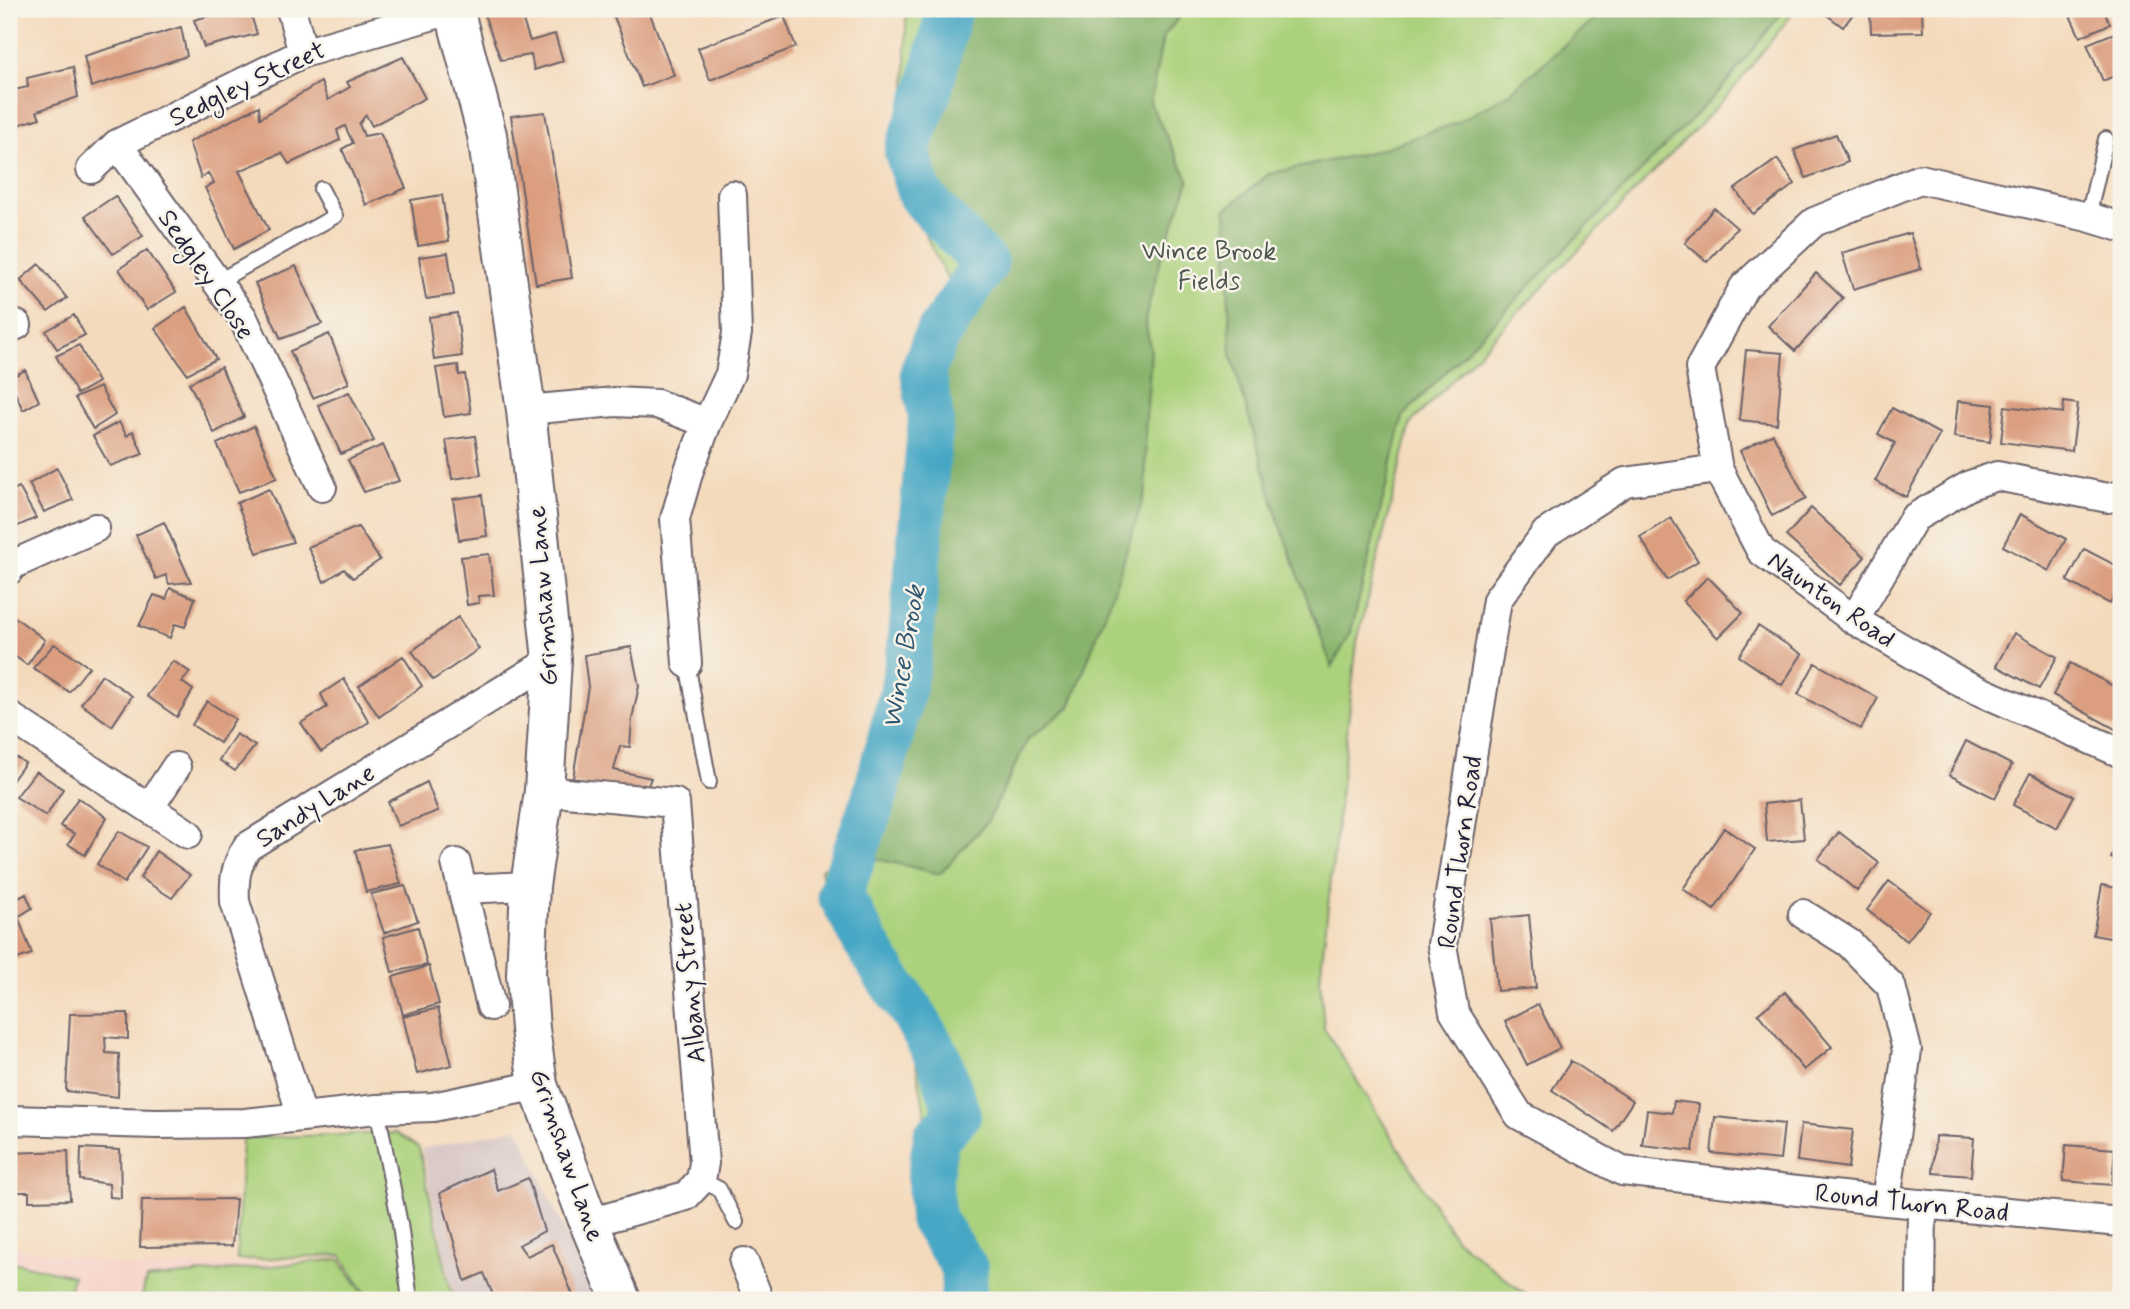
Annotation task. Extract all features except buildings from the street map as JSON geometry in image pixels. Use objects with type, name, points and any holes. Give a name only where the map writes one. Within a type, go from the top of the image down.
[{"type":"main road","name":"Grimshaw Lane","points":[[454,9],[488,135],[526,410],[552,660],[544,791],[530,886],[526,974],[530,1029],[538,1084],[589,1223],[621,1300]]},
{"type":"street","points":[[291,9],[303,53]]},
{"type":"street","name":"Sedgley Street","points":[[91,169],[117,144],[303,53],[454,9]]},
{"type":"street","name":"Sedgley Close","points":[[117,144],[243,318],[322,486]]},
{"type":"street","name":"Naunton Road","points":[[2121,227],[1920,178],[1814,222],[1744,287],[1700,368],[1718,469],[1761,551],[1854,620],[1962,682],[2121,753]]},
{"type":"street","points":[[687,663],[676,519],[689,470],[730,374],[737,333],[732,195]]},
{"type":"street","points":[[526,410],[615,402],[657,404],[707,424]]},
{"type":"street","name":"Round Thorn Road","points":[[1718,469],[1625,482],[1546,533],[1497,600],[1442,945],[1454,1012],[1519,1115],[1622,1171],[1886,1201],[2121,1222]]},
{"type":"street","points":[[1854,620],[1914,518],[1970,485],[1997,476],[2108,498],[2121,495]]},
{"type":"street","points":[[9,570],[12,565],[95,528]]},
{"type":"street","name":"Sandy Lane","points":[[302,1116],[235,902],[234,877],[240,859],[247,847],[552,660]]},
{"type":"street","points":[[9,716],[188,834]]},
{"type":"street","points":[[149,808],[176,767]]},
{"type":"street","name":"Albany Street","points":[[544,791],[675,803],[703,1171]]},
{"type":"street","points":[[491,1006],[459,876],[530,886]]},
{"type":"street","points":[[1803,914],[1849,943],[1891,986],[1907,1050],[1886,1201]]},
{"type":"street","points":[[9,1120],[156,1124],[245,1123],[377,1109],[433,1107],[538,1084]]},
{"type":"street","points":[[589,1223],[687,1196],[703,1171]]},
{"type":"street","points":[[1921,1300],[1922,1204]]},
{"type":"street","points":[[744,1262],[765,1296]]},
{"type":"lane","points":[[2088,217],[2105,139]]},
{"type":"lane","points":[[217,282],[335,216],[321,189]]},
{"type":"lane","points":[[687,663],[709,782]]},
{"type":"lane","points":[[377,1109],[400,1224],[410,1300]]},
{"type":"lane","points":[[703,1171],[719,1189],[736,1222]]},
{"type":"shaded area","points":[[518,1128],[596,1300],[455,1300],[422,1149]]},
{"type":"shaded area","points":[[9,1246],[137,1268],[339,1259],[364,1300],[9,1300]]},
{"type":"green space","name":"Wince Brook Fields","points":[[906,9],[1796,9],[1731,92],[1411,423],[1357,642],[1320,979],[1324,1028],[1455,1238],[1532,1300],[953,1300],[958,1268],[924,1219],[921,1173],[928,1131],[913,1047],[827,900],[821,869],[841,858],[882,723],[902,616],[917,497],[916,403],[912,361],[955,294],[893,170],[906,108]]},
{"type":"green space","points":[[958,9],[1186,9],[1163,37],[1150,103],[1189,181],[1161,258],[1145,319],[1151,353],[1145,432],[1146,490],[1112,596],[1070,707],[1028,739],[988,821],[940,874],[865,856],[885,827],[922,660],[943,442],[935,375],[945,341],[987,281],[992,262],[930,188],[923,155],[946,75]]},
{"type":"green space","points":[[1606,9],[1785,9],[1722,88],[1403,416],[1351,632],[1332,667],[1278,519],[1231,354],[1225,210],[1269,174],[1375,151],[1456,123],[1508,94]]},
{"type":"green space","points":[[396,1133],[419,1148],[453,1300],[369,1300],[341,1255],[237,1260],[242,1138]]},
{"type":"green space","points":[[339,1259],[368,1300],[141,1300],[146,1279]]},
{"type":"green space","points":[[9,1261],[73,1276],[67,1300],[9,1300]]},
{"type":"waterway","name":"Wince Brook","points":[[949,9],[930,88],[907,151],[920,195],[985,264],[936,337],[923,371],[931,418],[910,648],[902,693],[875,796],[840,894],[863,937],[913,1013],[939,1059],[958,1115],[936,1137],[930,1176],[932,1219],[965,1268],[963,1300]]}]
